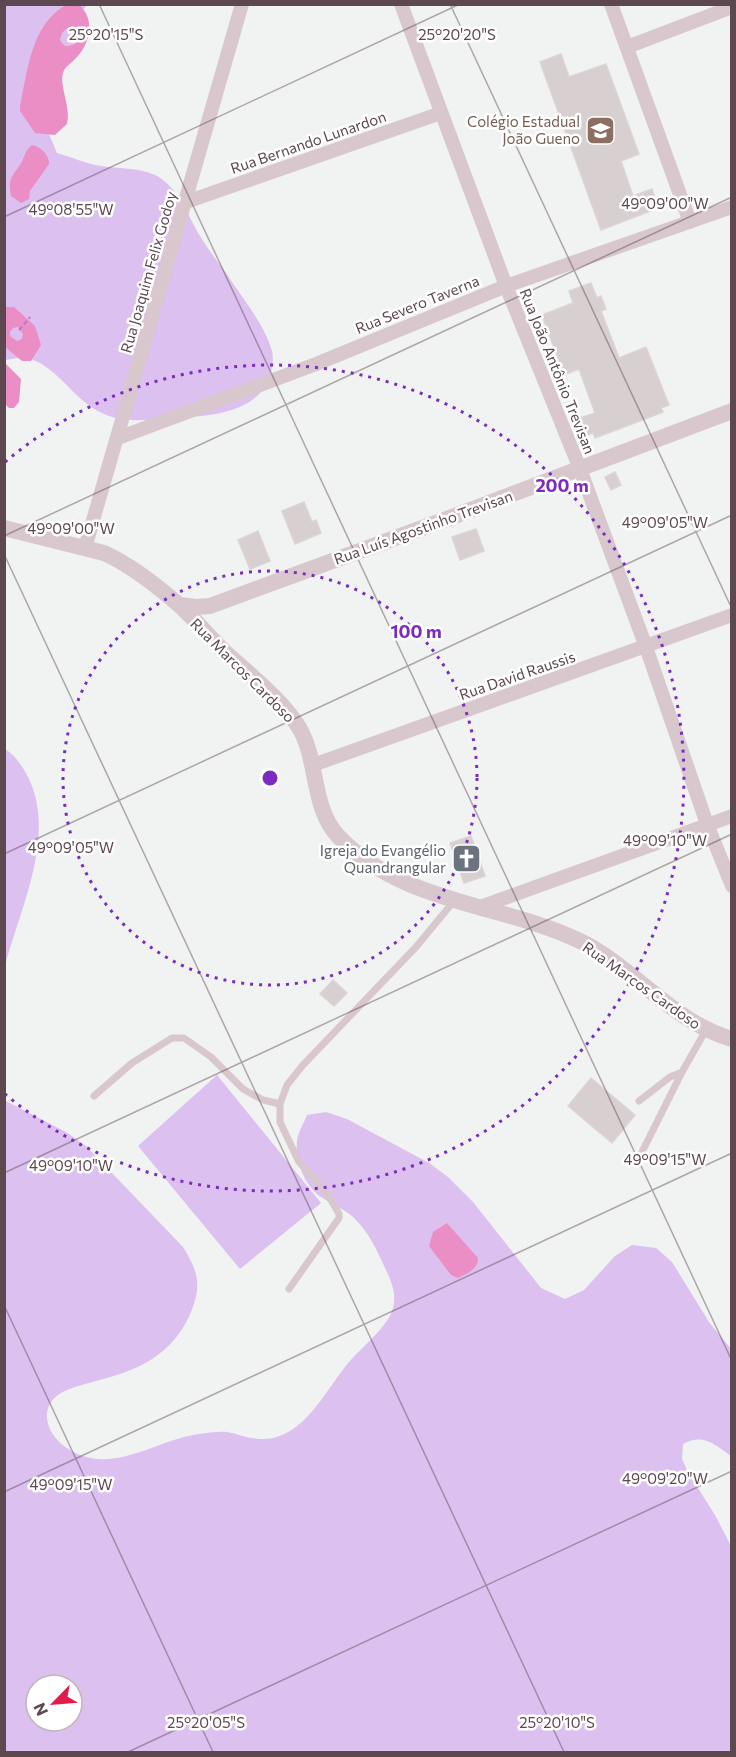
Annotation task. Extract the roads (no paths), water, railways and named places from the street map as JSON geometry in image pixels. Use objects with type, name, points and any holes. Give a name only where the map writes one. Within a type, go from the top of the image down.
[{"type":"street","name":"Rua Joaquim Felix Godoy","points":[[85,548],[242,4]]},
{"type":"street","name":"Rua João Antônio Trevisan","points":[[401,4],[506,285],[580,469],[646,647],[707,825],[732,886]]},
{"type":"street","points":[[611,4],[690,222]]},
{"type":"street","points":[[627,47],[732,7]]},
{"type":"street","name":"Rua Bernando Lunardon","points":[[186,202],[441,114]]},
{"type":"street","name":"Rua Severo Taverna","points":[[117,438],[316,364],[506,285],[732,207]]},
{"type":"street","name":"Rua Luís Agostinho Trevisan","points":[[180,605],[210,606],[732,411]]},
{"type":"street","name":"Rua Marcos Cardoso","points":[[4,528],[104,552],[119,560],[180,605],[207,635],[295,721],[307,744],[324,813],[336,835],[383,872],[454,901],[568,935],[594,948],[683,1016],[706,1030],[732,1039]]},
{"type":"street","name":"Rua David Raussis","points":[[313,765],[732,615]]},
{"type":"street","points":[[480,907],[732,816]]},
{"type":"lane","points":[[289,1289],[339,1218],[339,1214],[327,1193],[299,1162],[280,1122],[280,1104],[287,1085],[303,1065],[416,947],[454,901]]},
{"type":"lane","points":[[641,1154],[706,1030]]},
{"type":"lane","points":[[94,1096],[132,1063],[172,1038],[184,1038],[211,1057],[243,1089],[263,1100],[280,1104]]},
{"type":"lane","points":[[639,1101],[670,1077],[682,1072]]},
{"type":"place","name":"Colégio Estadual João Gueno","points":[[601,130]]},
{"type":"place","name":"Igreja do Evangélio Quandrangular","points":[[467,859]]}]
